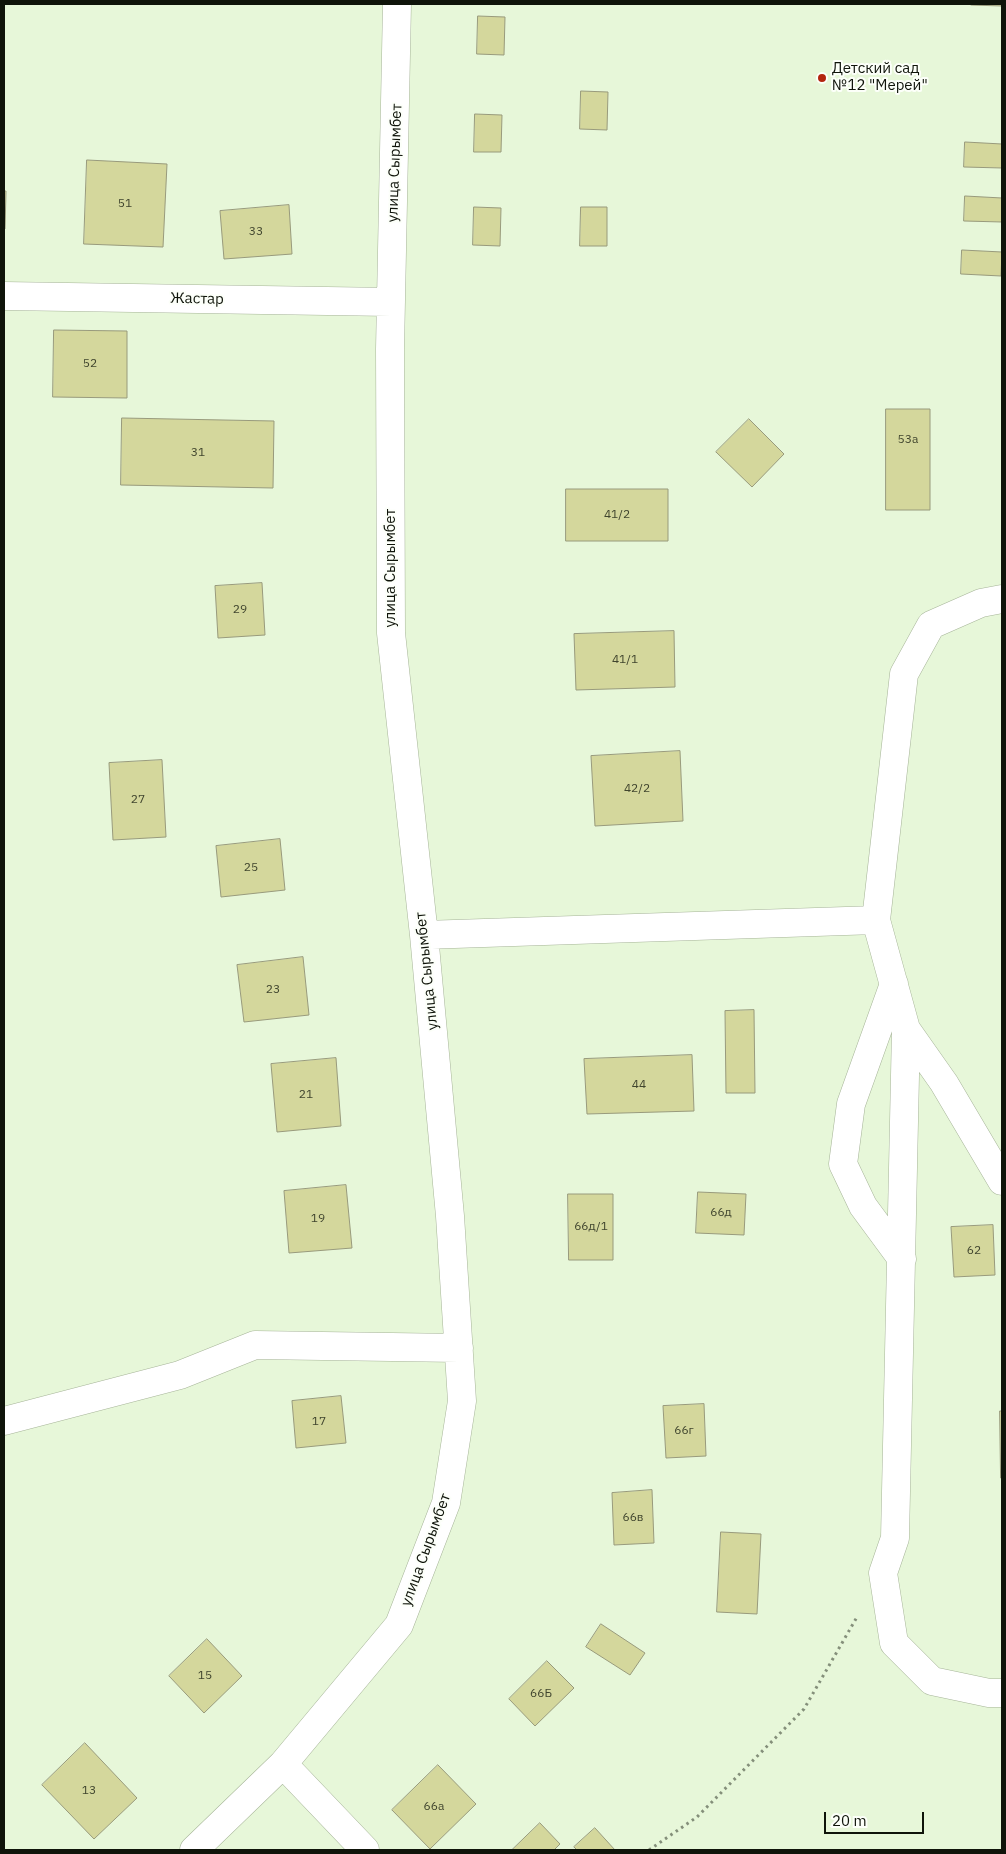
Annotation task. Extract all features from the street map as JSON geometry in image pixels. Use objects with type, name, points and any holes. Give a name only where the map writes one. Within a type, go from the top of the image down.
[{"type":"street","name":"улица Сырымбет","points":[[194,1850],[283,1764],[399,1625],[446,1503],[462,1401],[450,1216],[424,935],[391,633],[391,302],[397,4]]},
{"type":"street","name":"Жастар","points":[[4,296],[391,302]]},
{"type":"street","points":[[1002,599],[981,603],[931,625],[904,674],[876,920],[906,1029],[895,1538],[883,1573],[894,1643],[932,1682],[989,1693],[1002,1693]]},
{"type":"street","points":[[424,935],[876,920]]},
{"type":"street","points":[[894,984],[851,1104],[843,1164],[863,1206],[902,1259]]},
{"type":"street","points":[[906,1029],[944,1083],[1002,1181]]},
{"type":"street","points":[[4,1421],[180,1375],[255,1345],[458,1348]]},
{"type":"street","points":[[283,1764],[364,1850]]},
{"type":"path","points":[[650,1850],[697,1817],[804,1710],[858,1616]]},
{"type":"building","points":[[1002,4],[1002,6],[971,5]]},
{"type":"building","points":[[478,16],[505,17],[504,55],[477,54]]},
{"type":"building","points":[[581,91],[608,92],[607,130],[580,129]]},
{"type":"building","points":[[475,114],[502,115],[501,152],[474,152]]},
{"type":"building","points":[[965,142],[1002,144],[1002,168],[964,167]]},
{"type":"building","points":[[87,160],[167,164],[163,247],[84,244]]},
{"type":"building","points":[[4,191],[6,191],[5,229],[4,229]]},
{"type":"building","points":[[965,196],[1002,198],[1002,222],[964,221]]},
{"type":"building","points":[[289,205],[292,254],[224,259],[220,211]]},
{"type":"building","points":[[474,207],[501,208],[500,246],[473,245]]},
{"type":"building","points":[[581,207],[607,207],[607,246],[580,246]]},
{"type":"building","points":[[962,250],[1002,252],[1001,276],[961,274]]},
{"type":"building","points":[[54,330],[127,331],[127,398],[53,397]]},
{"type":"building","points":[[886,409],[930,409],[930,510],[886,510]]},
{"type":"building","points":[[122,418],[274,421],[273,488],[121,485]]},
{"type":"building","points":[[749,419],[784,454],[752,487],[716,452]]},
{"type":"building","points":[[566,489],[668,489],[668,541],[566,541]]},
{"type":"building","points":[[262,583],[265,635],[218,638],[215,586]]},
{"type":"building","points":[[674,631],[675,687],[576,690],[574,634]]},
{"type":"building","points":[[680,751],[683,821],[595,826],[591,756]]},
{"type":"building","points":[[162,760],[166,837],[113,840],[109,763]]},
{"type":"building","points":[[280,839],[285,890],[221,897],[216,846]]},
{"type":"building","points":[[303,957],[309,1015],[244,1022],[237,965]]},
{"type":"building","points":[[754,1010],[755,1093],[726,1093],[725,1011]]},
{"type":"building","points":[[692,1055],[694,1111],[587,1114],[584,1059]]},
{"type":"building","points":[[336,1058],[341,1126],[277,1132],[271,1064]]},
{"type":"building","points":[[346,1185],[352,1248],[289,1253],[284,1191]]},
{"type":"building","points":[[698,1192],[746,1194],[744,1235],[696,1233]]},
{"type":"building","points":[[568,1194],[613,1194],[613,1260],[569,1260]]},
{"type":"building","points":[[993,1225],[995,1275],[954,1277],[951,1227]]},
{"type":"building","points":[[341,1396],[346,1443],[296,1448],[292,1401]]},
{"type":"building","points":[[704,1404],[706,1456],[666,1458],[663,1406]]},
{"type":"building","points":[[1000,1411],[1002,1411],[1002,1478],[1001,1478]]},
{"type":"building","points":[[652,1490],[654,1543],[614,1545],[612,1493]]},
{"type":"building","points":[[721,1532],[761,1534],[757,1614],[717,1612]]},
{"type":"building","points":[[601,1624],[645,1653],[630,1675],[586,1647]]},
{"type":"building","points":[[207,1639],[242,1676],[204,1713],[169,1676]]},
{"type":"building","points":[[547,1661],[574,1688],[535,1726],[509,1699]]},
{"type":"building","points":[[85,1743],[137,1798],[94,1839],[42,1785]]},
{"type":"building","points":[[438,1765],[476,1804],[430,1849],[392,1810]]},
{"type":"building","points":[[540,1823],[560,1844],[554,1850],[512,1850]]},
{"type":"building","points":[[595,1828],[615,1850],[577,1850],[574,1847]]},
{"type":"place","name":"Детский сад №12 \"Мерей\"","points":[[822,78]]}]
